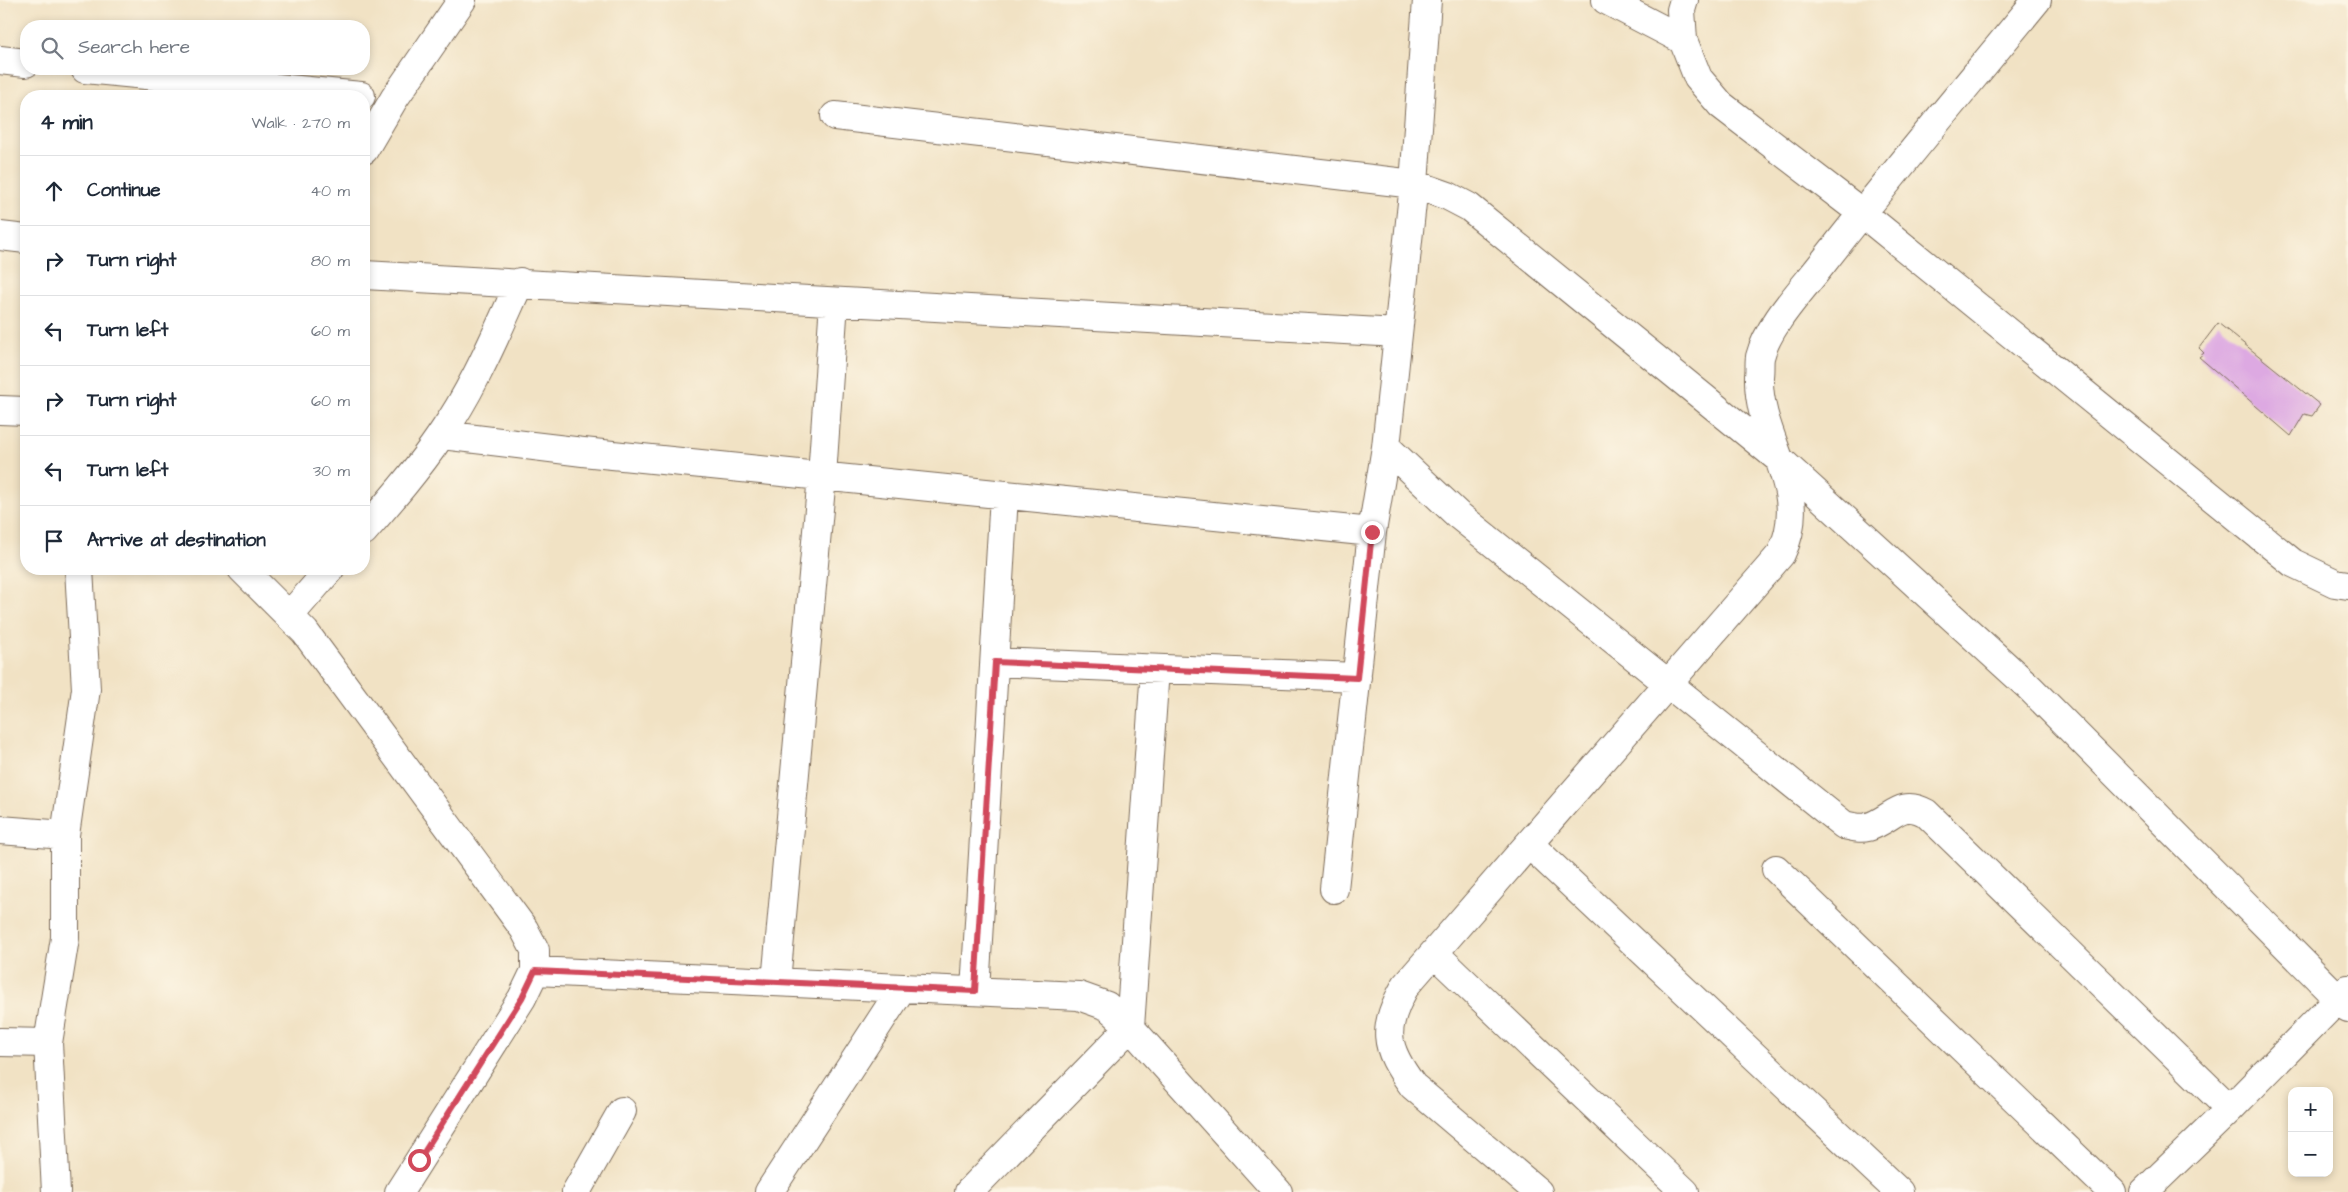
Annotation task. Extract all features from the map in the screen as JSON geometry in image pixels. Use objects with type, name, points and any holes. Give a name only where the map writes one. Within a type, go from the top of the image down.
[{"type":"street","points":[[370,140],[394,100],[462,0]]},
{"type":"street","points":[[1334,889],[1372,532],[1386,447],[1414,184],[1427,0]]},
{"type":"street","points":[[1606,0],[1682,40]]},
{"type":"street","points":[[1684,0],[1681,10],[1682,40],[1698,78],[1721,105],[1862,213],[2293,563],[2335,583],[2348,585]]},
{"type":"street","points":[[1538,1192],[1413,1086],[1400,1070],[1392,1052],[1388,1026],[1393,1007],[1406,985],[1781,554],[1790,536],[1793,509],[1788,482],[1769,434],[1759,396],[1760,358],[1775,326],[1862,213],[2036,0]]},
{"type":"street","points":[[0,60],[20,62]]},
{"type":"street","points":[[148,75],[301,90]]},
{"type":"street","points":[[370,97],[394,100]]},
{"type":"street","points":[[835,116],[1414,184],[1448,196],[1469,207],[1779,459],[2030,688],[2345,999],[2144,1192]]},
{"type":"street","points":[[0,236],[20,238]]},
{"type":"street","points":[[370,275],[520,282],[834,302],[1398,333]]},
{"type":"street","points":[[370,524],[442,435],[476,376],[520,282]]},
{"type":"street","points":[[776,982],[822,476],[834,302]]},
{"type":"street","points":[[0,410],[20,411]]},
{"type":"street","points":[[442,435],[583,452],[1372,532]]},
{"type":"street","points":[[1386,447],[1458,514],[1844,824],[1858,828],[1869,827],[1901,809],[1915,807],[1926,813],[2230,1109]]},
{"type":"street","points":[[975,991],[1004,495]]},
{"type":"street","points":[[56,1192],[48,1043],[65,938],[65,835],[86,689],[79,575]]},
{"type":"street","points":[[248,575],[305,632],[524,929],[535,950],[535,971],[522,998],[398,1192]]},
{"type":"street","points":[[290,615],[325,575]]},
{"type":"street","points":[[995,662],[1357,678]]},
{"type":"street","points":[[969,1192],[1130,1027],[1155,669]]},
{"type":"street","points":[[0,830],[65,835]]},
{"type":"street","points":[[1529,844],[1899,1192]]},
{"type":"street","points":[[1776,870],[2112,1192]]},
{"type":"street","points":[[1434,953],[1685,1192]]},
{"type":"street","points":[[535,971],[1079,996],[1107,1006],[1130,1027],[1269,1189]]},
{"type":"street","points":[[769,1192],[902,988]]},
{"type":"street","points":[[0,1042],[48,1043]]},
{"type":"street","points":[[576,1192],[622,1111]]},
{"type":"building","points":[[2218,323],[2320,405],[2312,416],[2304,414],[2291,436],[2199,357],[2204,353],[2199,348]]},
{"type":"route","points":[[419,1160],[522,998],[535,971],[975,991],[995,662],[1357,678],[1372,532]]}]
